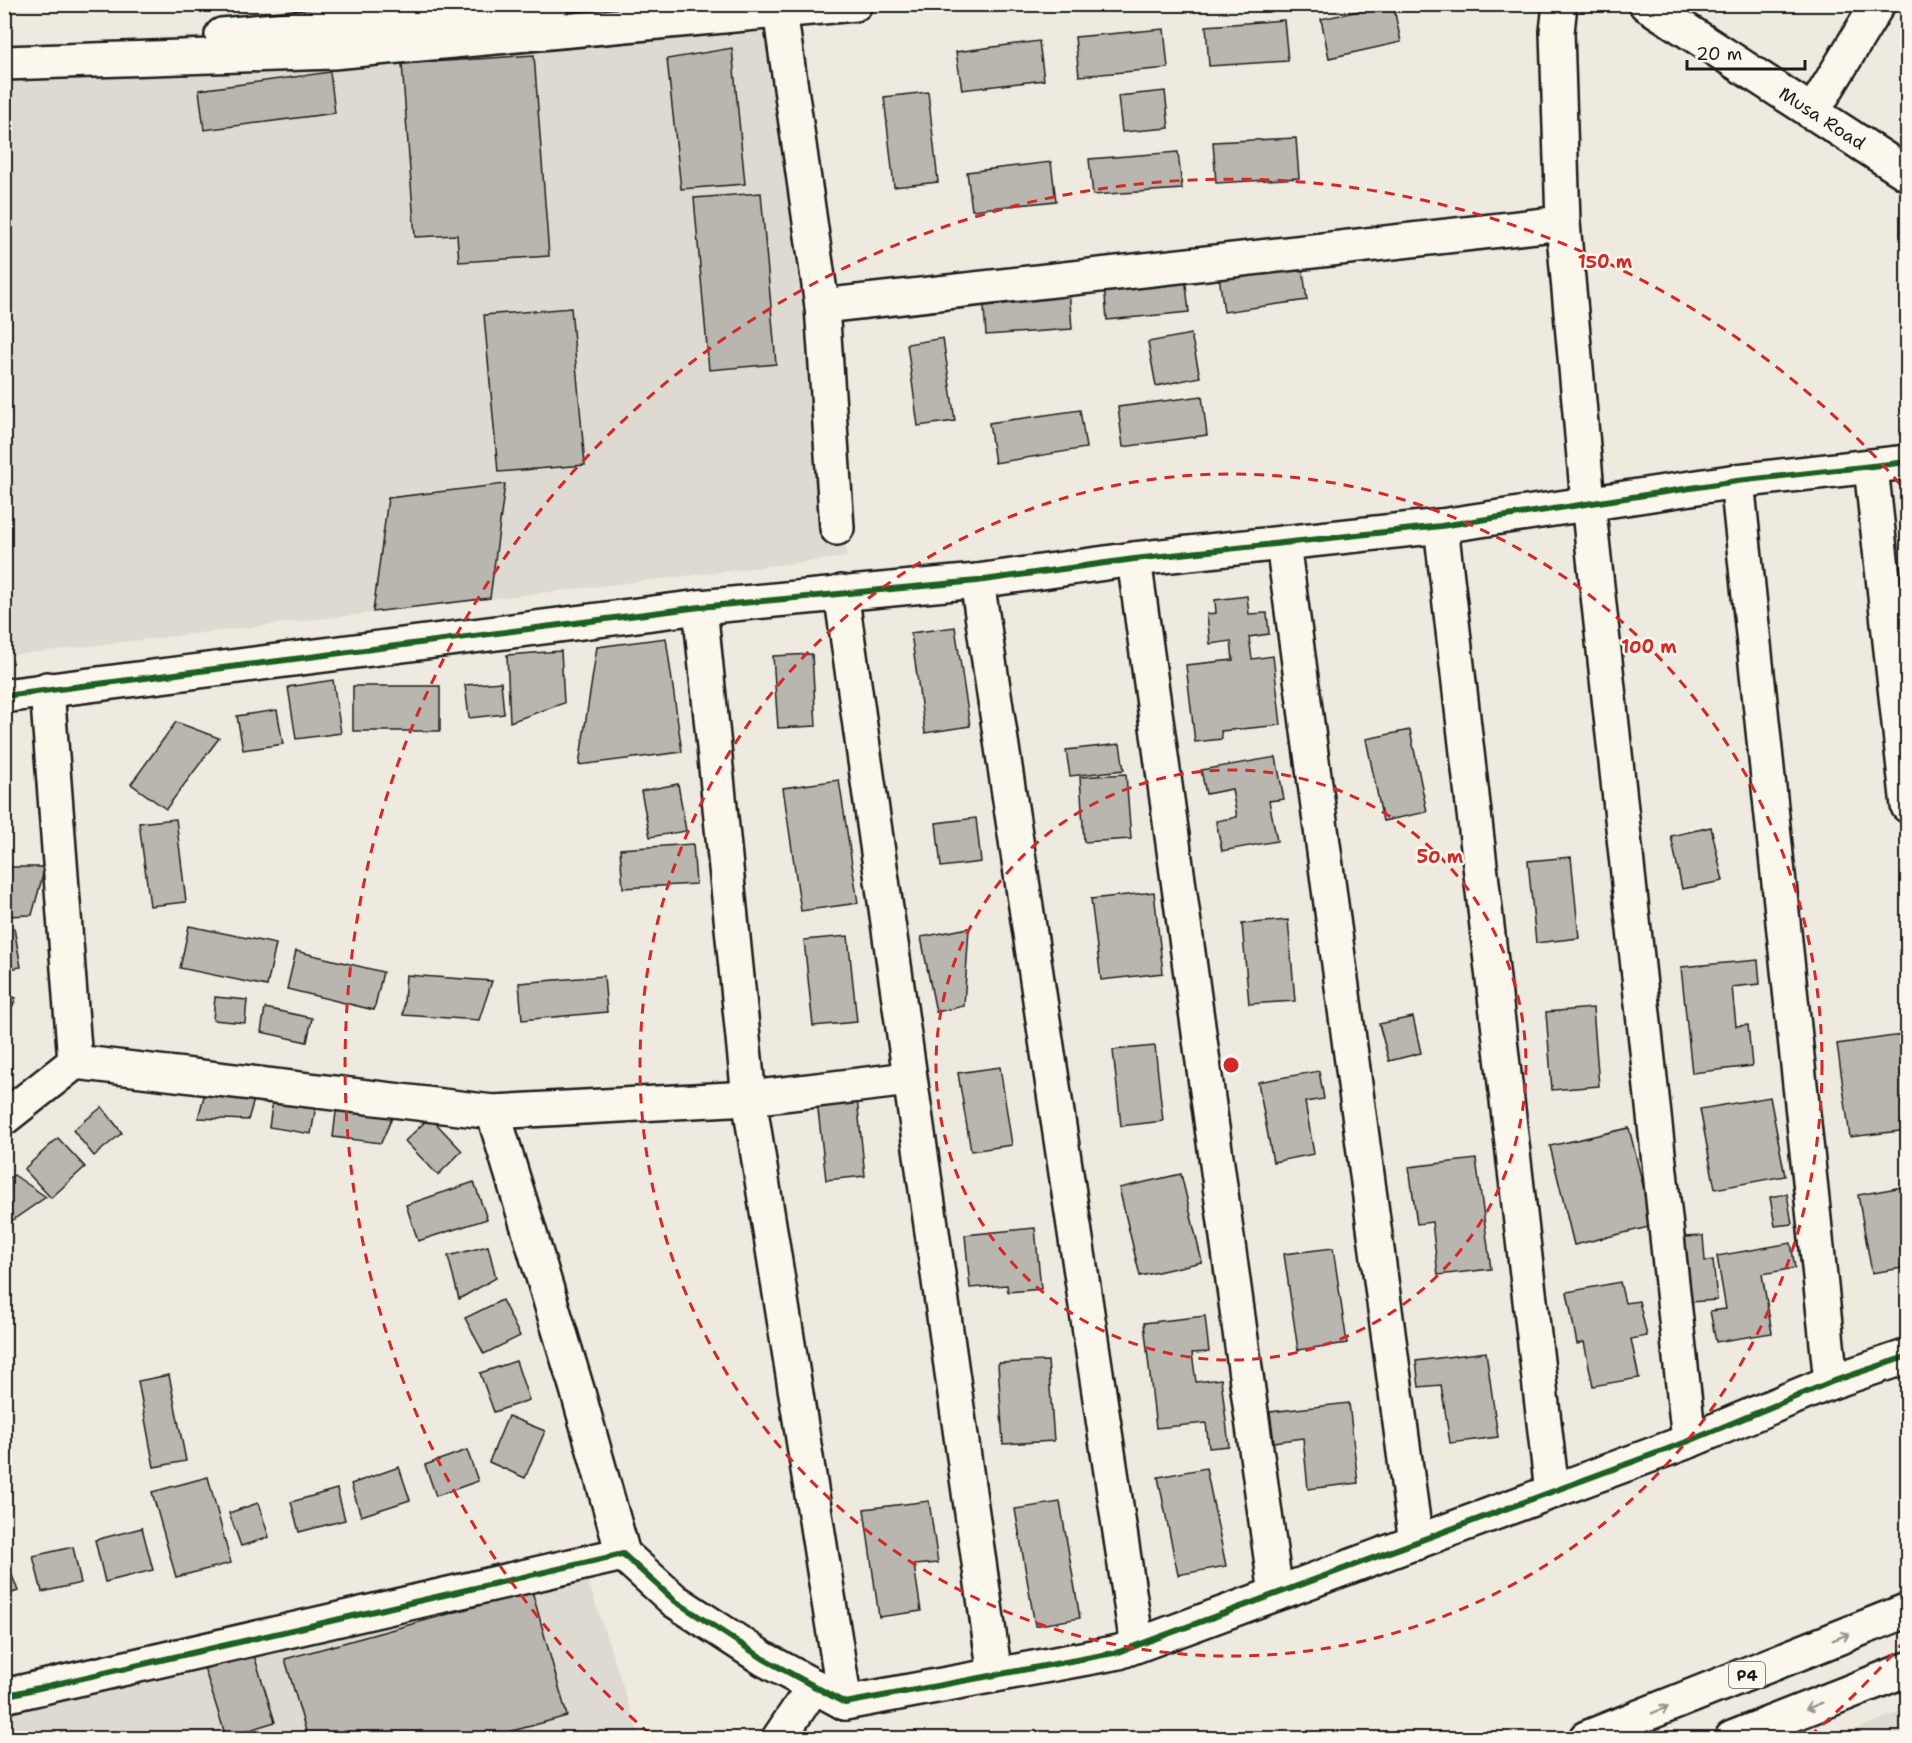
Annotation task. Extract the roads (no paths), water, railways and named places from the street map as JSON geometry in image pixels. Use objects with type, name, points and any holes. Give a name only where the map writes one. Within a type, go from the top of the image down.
[{"type":"main road","points":[[4,56],[552,4]]},
{"type":"main road","points":[[4,63],[333,52],[779,8],[855,4]]},
{"type":"main road","points":[[1560,4],[1557,32],[1563,223],[1588,502],[1689,1441]]},
{"type":"main road","name":"Musa Road","points":[[1646,4],[1908,174]]},
{"type":"main road","points":[[1812,113],[1878,4]]},
{"type":"main road","points":[[779,8],[822,306],[837,528]]},
{"type":"main road","points":[[822,306],[1563,223]]},
{"type":"main road","points":[[4,696],[699,607],[978,581],[1134,559],[1441,526],[1737,481],[1908,462]]},
{"type":"main road","points":[[1871,467],[1908,806]]},
{"type":"main road","points":[[1737,481],[1831,1382]]},
{"type":"main road","points":[[1441,526],[1552,1492]]},
{"type":"main road","points":[[1283,543],[1416,1543]]},
{"type":"main road","points":[[1134,559],[1276,1594]]},
{"type":"main road","points":[[978,581],[1137,1645]]},
{"type":"main road","points":[[841,592],[995,1675]]},
{"type":"main road","points":[[699,607],[749,1098],[845,1703]]},
{"type":"main road","points":[[47,689],[75,1062]]},
{"type":"main road","points":[[4,1118],[75,1062],[493,1112],[749,1098],[909,1079]]},
{"type":"main road","points":[[493,1112],[577,1389],[623,1554],[675,1601],[764,1659],[845,1703],[1119,1652],[1689,1441],[1831,1382],[1908,1356]]},
{"type":"main road","points":[[4,1696],[623,1554]]},
{"type":"main road","name":"P4","points":[[1586,1738],[1908,1610]]},
{"type":"main road","points":[[1732,1738],[1908,1669]]},
{"type":"main road","points":[[778,1738],[814,1686]]}]
